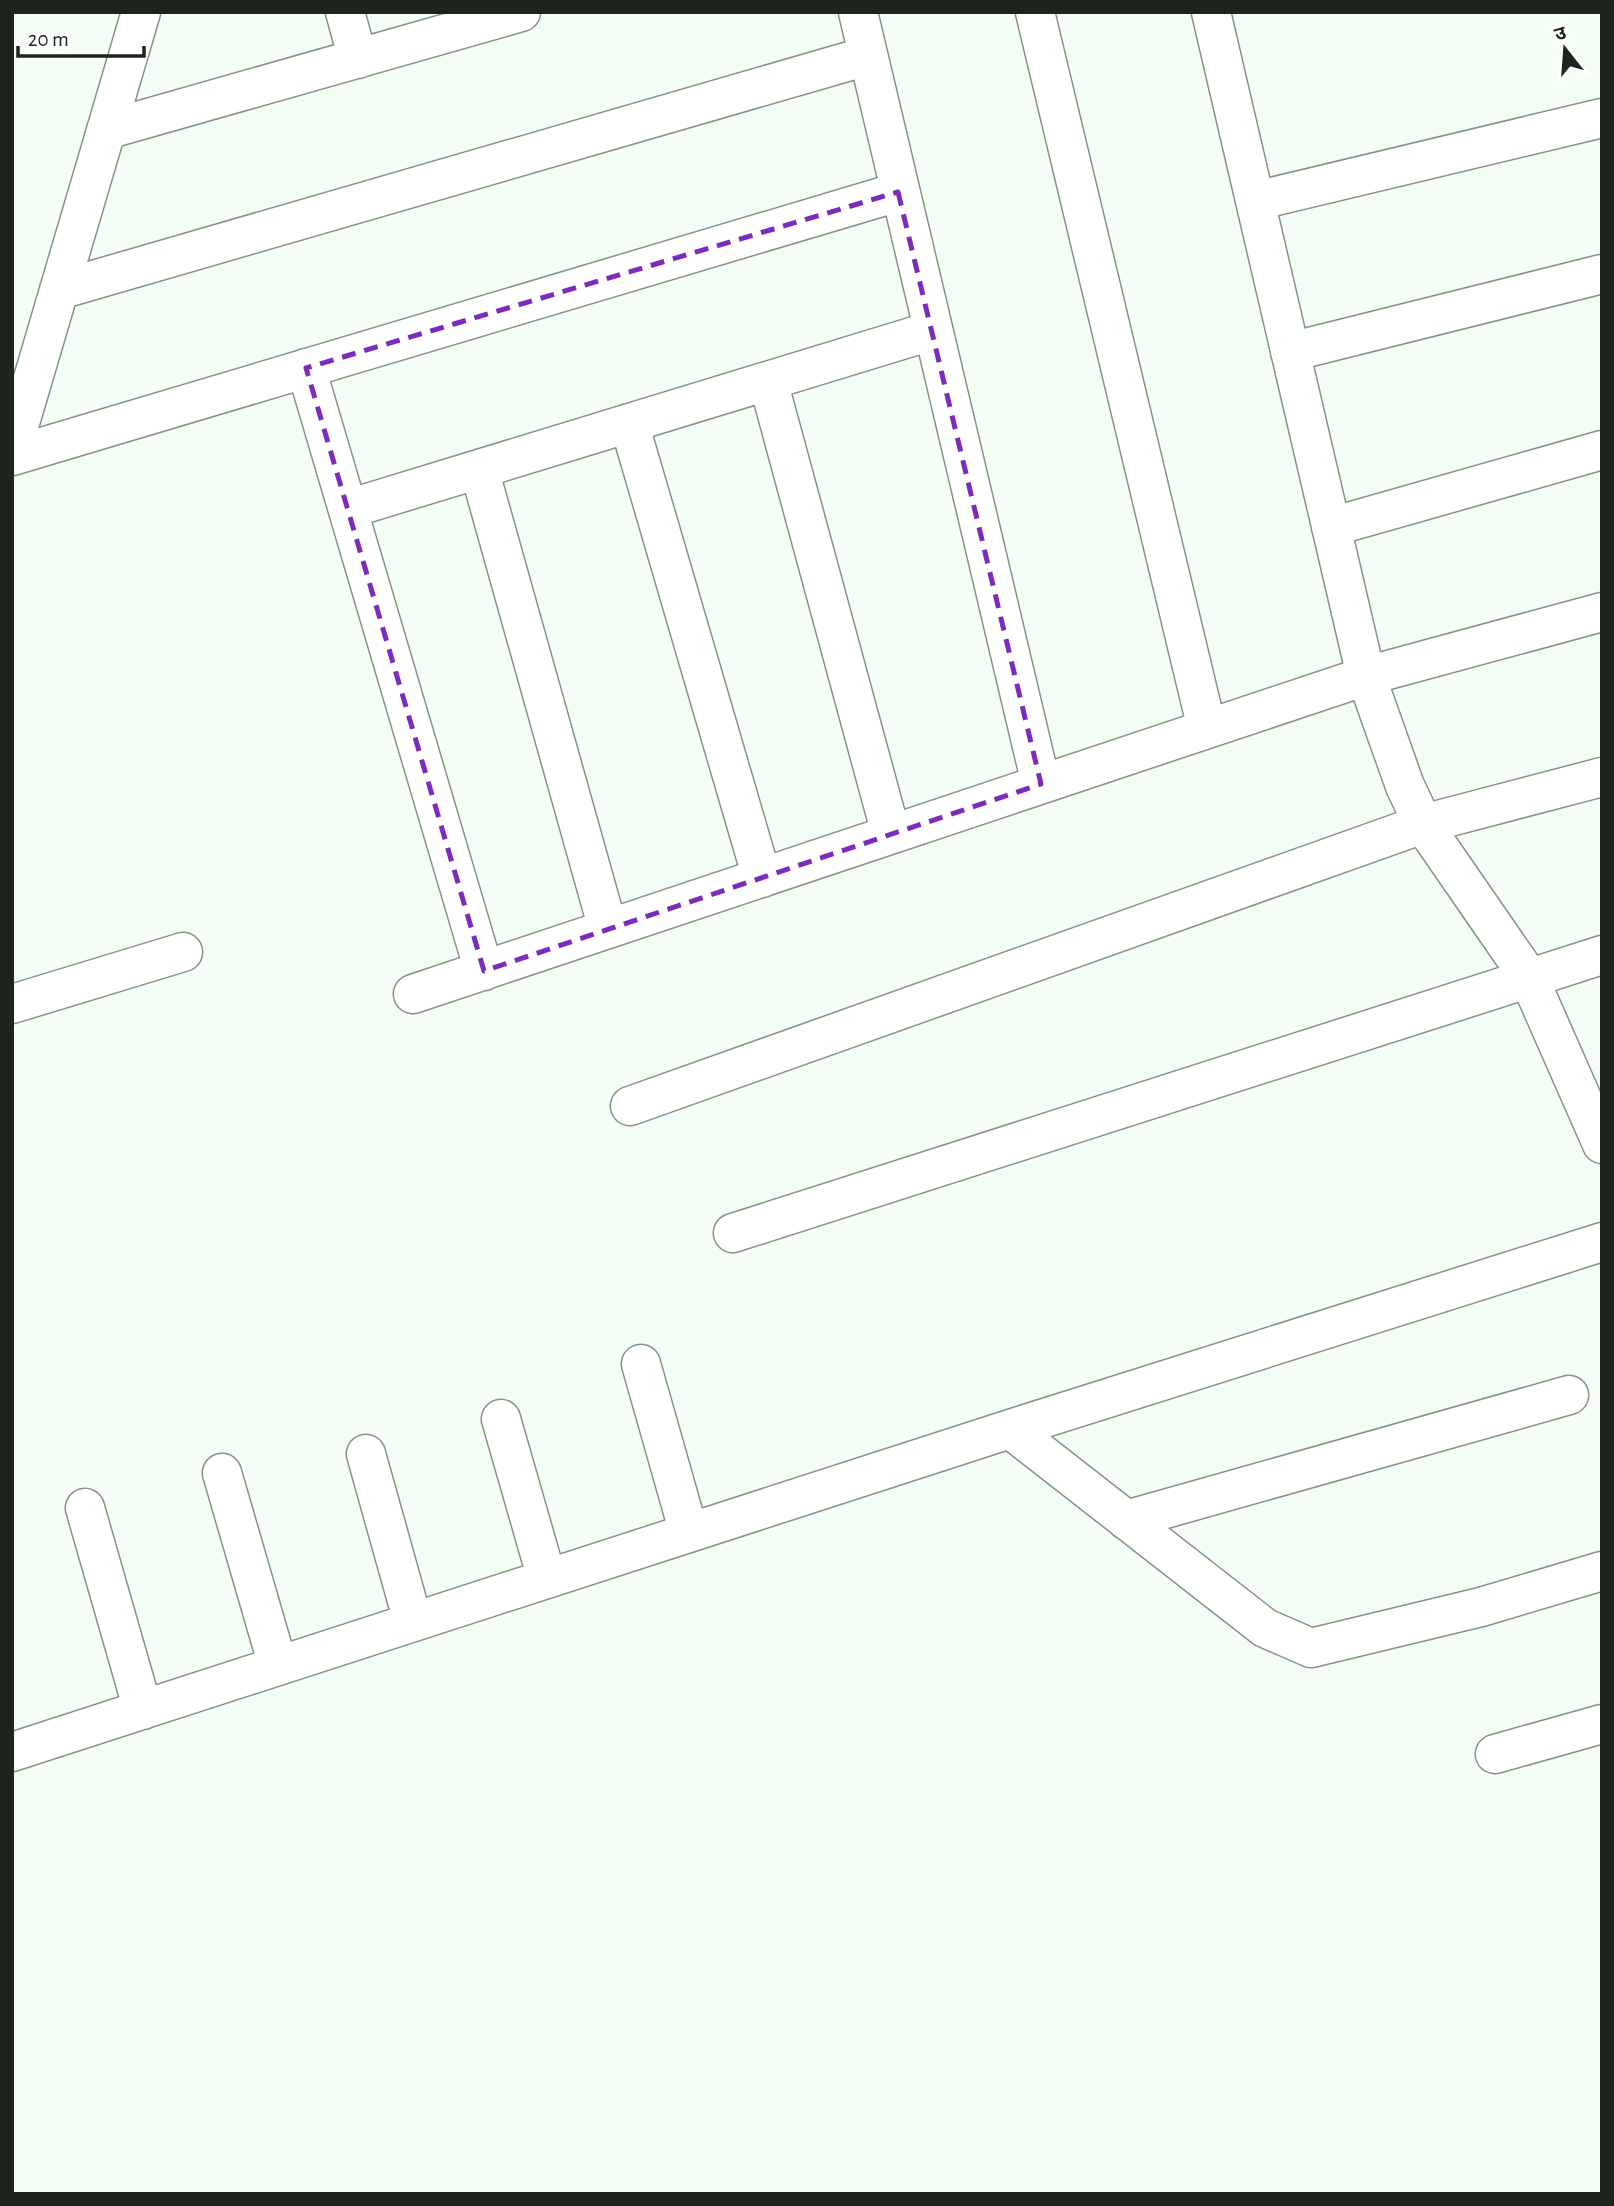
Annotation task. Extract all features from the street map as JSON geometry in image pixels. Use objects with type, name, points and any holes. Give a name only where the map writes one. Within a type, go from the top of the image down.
[{"type":"street","points":[[12,450],[141,12]]},
{"type":"street","points":[[345,12],[358,59]]},
{"type":"street","points":[[858,12],[898,192],[1041,784]]},
{"type":"street","points":[[1035,12],[1207,729]]},
{"type":"street","points":[[106,130],[519,13]]},
{"type":"street","points":[[1218,14],[1255,201],[1366,676],[1405,786],[1423,824],[1528,976],[1597,1119]]},
{"type":"street","points":[[59,290],[867,55]]},
{"type":"street","points":[[1255,201],[1602,118]]},
{"type":"street","points":[[12,456],[898,192]]},
{"type":"street","points":[[1290,352],[1602,274]]},
{"type":"street","points":[[348,509],[931,331]]},
{"type":"street","points":[[306,368],[484,971]]},
{"type":"street","points":[[768,381],[891,834]]},
{"type":"street","points":[[629,423],[762,877]]},
{"type":"street","points":[[1331,527],[1602,450]]},
{"type":"street","points":[[479,469],[608,929]]},
{"type":"street","points":[[414,994],[1366,676],[1602,612]]},
{"type":"street","points":[[630,1106],[1423,824],[1602,777]]},
{"type":"street","points":[[12,1004],[183,952]]},
{"type":"street","points":[[733,1233],[1528,976],[1602,955]]},
{"type":"street","points":[[12,1752],[1010,1429],[1602,1242]]},
{"type":"street","points":[[641,1364],[689,1533]]},
{"type":"street","points":[[1126,1520],[1569,1395]]},
{"type":"street","points":[[501,1419],[547,1579]]},
{"type":"street","points":[[1010,1429],[1265,1628],[1311,1648],[1481,1606],[1602,1571]]},
{"type":"street","points":[[366,1454],[413,1622]]},
{"type":"street","points":[[222,1473],[278,1666]]},
{"type":"street","points":[[85,1508],[143,1710]]},
{"type":"street","points":[[1495,1754],[1602,1724]]},
{"type":"highlighted area","points":[[898,192],[1041,784],[484,971],[306,368]]}]
